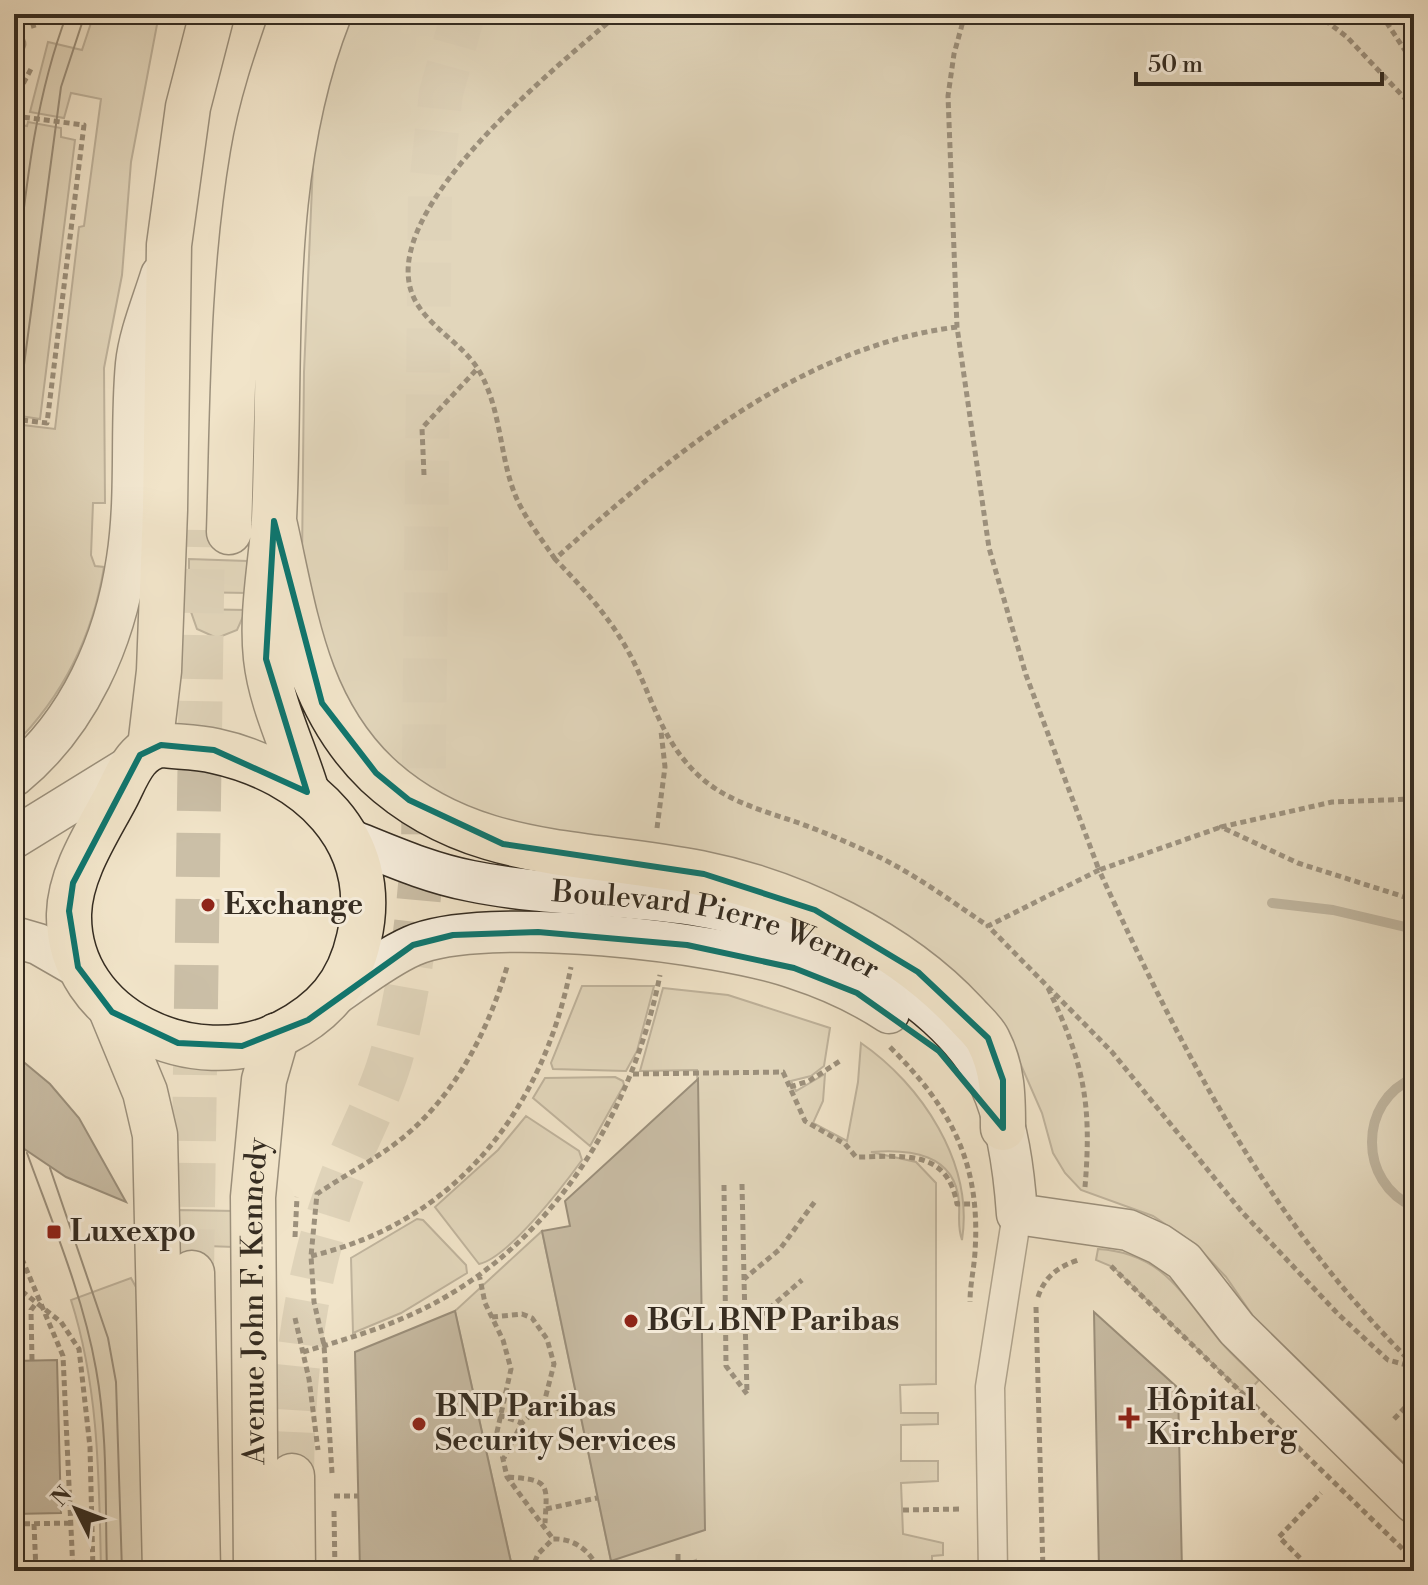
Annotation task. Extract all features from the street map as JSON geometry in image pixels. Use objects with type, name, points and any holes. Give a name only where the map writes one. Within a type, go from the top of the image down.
[{"type":"main road","points":[[14,838],[142,755],[214,750],[246,760],[307,792],[351,840],[363,875],[365,914],[356,954],[335,995],[308,1020],[277,1035],[242,1046],[178,1043],[112,1012],[93,993],[78,967],[69,936],[73,883],[142,755],[159,671],[169,245],[188,107],[212,14]]},
{"type":"main road","points":[[263,14],[226,145],[207,342],[216,531],[241,240],[253,152],[270,82],[293,14]]},
{"type":"main road","points":[[307,792],[275,700],[266,659],[265,611],[274,521],[287,193],[296,115],[329,14]]},
{"type":"main road","points":[[14,776],[60,730],[82,696],[114,620],[127,557],[136,360],[169,245]]},
{"type":"main road","points":[[274,521],[302,648],[322,703],[345,737],[376,773],[409,800],[449,823],[503,844],[571,857],[652,864],[704,874],[757,888],[828,917],[918,972],[953,1001],[988,1038],[1003,1080],[1003,1128]]},
{"type":"main road","name":"Boulevard Pierre Werner","points":[[351,840],[427,871],[473,882],[695,906],[747,917],[800,935],[868,969],[935,1014],[967,1046],[983,1072],[1014,1171],[1017,1214]]},
{"type":"main road","name":"Boulevard Pierre Werner","points":[[335,995],[413,945],[453,935],[538,932],[687,945],[738,954],[794,968],[857,993],[900,1020],[939,1051],[974,1088],[1003,1128]]},
{"type":"main road","points":[[14,937],[38,944],[78,967]]},
{"type":"main road","points":[[112,1012],[145,1092],[155,1135],[165,1571]]},
{"type":"main road","name":"Avenue John F. Kennedy","points":[[256,1571],[253,1197],[264,1080],[277,1035]]},
{"type":"main road","points":[[1017,1214],[1083,1247],[1128,1230],[1159,1244],[1184,1261],[1237,1329],[1414,1503]]},
{"type":"main road","points":[[198,1571],[205,1274],[224,1571]]},
{"type":"main road","points":[[293,1571],[305,1466]]},
{"type":"street","points":[[993,1571],[991,1375],[1017,1214]]},
{"type":"path","points":[[618,14],[522,97],[472,152],[430,206],[411,239],[406,266],[414,298],[478,368],[494,406],[514,492],[555,559],[594,600],[646,687],[661,729],[665,767],[656,841]]},
{"type":"path","points":[[965,14],[954,54],[948,96],[957,327],[989,548],[1026,675],[1099,870],[1155,992],[1248,1159],[1317,1259],[1414,1366]]},
{"type":"path","points":[[1317,14],[1347,37],[1414,108]]},
{"type":"path","points":[[1381,14],[1414,64]]},
{"type":"path","points":[[14,116],[84,125],[47,423],[14,419]]},
{"type":"path","points":[[555,559],[669,462],[749,406],[819,366],[874,344],[915,332],[957,327]]},
{"type":"path","points":[[424,475],[422,428],[478,368]]},
{"type":"path","points":[[661,729],[699,776],[722,794],[868,852],[923,882],[988,926],[1112,1052],[1242,1212],[1338,1314],[1388,1360],[1414,1366]]},
{"type":"path","points":[[988,926],[1099,870],[1221,827],[1332,802],[1414,799]]},
{"type":"path","points":[[1221,827],[1298,863],[1414,900]]},
{"type":"path","name":"Avenue John F. Kennedy","points":[[311,1256],[317,1194],[396,1143],[448,1089],[489,1024],[509,961]]},
{"type":"path","points":[[556,965],[587,968]]},
{"type":"path","points":[[335,1571],[334,1496],[324,1345],[314,1302],[311,1256],[350,1247],[389,1228],[461,1176],[494,1142],[539,1074],[561,1019],[572,966]]},
{"type":"path","points":[[647,973],[675,975]]},
{"type":"path","points":[[303,1352],[403,1319],[479,1274],[519,1240],[559,1198],[591,1155],[633,1074],[649,1031],[660,974]]},
{"type":"path","points":[[1043,1571],[1036,1306],[1047,1277],[1083,1247],[1090,1122],[1085,1091],[1067,1027],[1045,982]]},
{"type":"path","points":[[879,1040],[919,1076],[939,1100],[968,1163],[975,1204],[970,1297]]},
{"type":"path","points":[[790,1087],[809,1081],[840,1061]]},
{"type":"path","points":[[633,1074],[783,1072],[805,1121],[845,1144],[856,1157],[918,1156],[943,1174],[955,1192],[957,1204],[975,1204]]},
{"type":"path","points":[[724,1185],[726,1366],[747,1394],[742,1184]]},
{"type":"path","points":[[294,1244],[297,1197]]},
{"type":"path","points":[[744,1279],[780,1249],[816,1200]]},
{"type":"path","points":[[14,1240],[37,1301],[63,1356],[73,1571]]},
{"type":"path","points":[[1105,1263],[1113,1266],[1414,1560]]},
{"type":"path","points":[[479,1274],[485,1303],[511,1369],[497,1432],[507,1477],[529,1510],[545,1524],[553,1539]]},
{"type":"path","points":[[743,1322],[758,1318],[802,1280]]},
{"type":"path","points":[[14,1285],[61,1322],[79,1349],[90,1447],[93,1571]]},
{"type":"path","points":[[32,1360],[31,1310],[37,1301]]},
{"type":"path","points":[[294,1314],[303,1352],[305,1466]]},
{"type":"path","points":[[492,1317],[522,1314],[541,1328],[554,1364],[544,1403],[522,1423],[504,1458]]},
{"type":"path","points":[[1394,1419],[1414,1398]]},
{"type":"path","points":[[544,1403],[562,1410],[579,1410]]},
{"type":"path","points":[[499,1415],[522,1423]]},
{"type":"path","points":[[507,1477],[535,1479],[543,1484],[548,1492],[545,1524]]},
{"type":"path","points":[[1300,1558],[1279,1537],[1321,1493]]},
{"type":"path","points":[[334,1496],[358,1496]]},
{"type":"path","points":[[546,1509],[597,1498]]},
{"type":"path","points":[[903,1510],[991,1509]]},
{"type":"path","points":[[14,1524],[72,1523]]},
{"type":"path","points":[[34,1524],[36,1571]]},
{"type":"path","points":[[531,1571],[538,1554],[553,1539],[566,1539],[580,1546],[599,1571]]},
{"type":"path","points":[[678,1554],[678,1571]]},
{"type":"highlighted area","points":[[274,521],[322,703],[376,773],[409,800],[503,844],[704,874],[815,910],[918,972],[988,1038],[1003,1080],[1003,1128],[939,1051],[857,993],[794,968],[687,945],[538,932],[453,935],[413,945],[308,1020],[242,1046],[178,1043],[112,1012],[78,967],[69,911],[73,883],[140,755],[161,745],[214,750],[307,792],[266,659]]},
{"type":"shaded area","points":[[94,14],[159,14],[131,162],[122,275],[104,368],[105,503],[93,503],[91,555],[95,566],[104,567],[92,616],[74,663],[48,706],[14,745],[14,424],[55,429],[79,227],[84,226],[101,99],[71,93],[64,118],[30,112],[48,42],[82,50]]},
{"type":"shaded area","points":[[350,14],[1414,14],[1414,1473],[1253,1316],[1226,1277],[1196,1245],[1153,1216],[1081,1190],[1065,1173],[1053,1153],[1042,1113],[1021,1065],[1001,1027],[653,855],[446,805],[372,744],[335,686],[302,561],[304,372],[314,141],[318,112]]},
{"type":"shaded area","points":[[28,122],[61,128],[61,137],[75,140],[40,419],[14,415],[14,129],[15,124],[27,126]]},
{"type":"shaded area","points":[[189,559],[247,561],[247,593],[189,592]]},
{"type":"shaded area","points":[[190,609],[246,610],[237,630],[217,638],[197,629]]},
{"type":"shaded area","points":[[582,986],[654,986],[637,1051],[626,1071],[553,1069],[551,1063]]},
{"type":"shaded area","points":[[663,988],[728,995],[830,1028],[824,1066],[811,1076],[791,1081],[796,1091],[825,1074],[823,1101],[813,1123],[847,1141],[858,1082],[861,1043],[904,1080],[938,1128],[951,1155],[960,1182],[964,1211],[962,1240],[956,1186],[949,1173],[928,1158],[914,1154],[871,1152],[916,1162],[936,1183],[936,1384],[900,1385],[901,1413],[938,1413],[938,1424],[901,1425],[901,1461],[938,1461],[938,1481],[901,1483],[903,1534],[943,1543],[943,1555],[932,1556],[932,1571],[697,1571],[696,1560],[667,1571],[513,1571],[455,1311],[542,1231],[611,1561],[698,1095],[697,1070],[640,1071]]},
{"type":"shaded area","points":[[615,1077],[624,1085],[590,1146],[533,1098],[545,1078]]},
{"type":"shaded area","points":[[526,1116],[579,1151],[582,1160],[520,1235],[491,1259],[479,1264],[435,1207],[498,1150]]},
{"type":"shaded area","points":[[177,1210],[235,1211],[234,1247],[178,1245]]},
{"type":"shaded area","points":[[417,1219],[423,1220],[466,1265],[467,1273],[401,1313],[353,1333],[351,1258]]},
{"type":"shaded area","points":[[1098,1249],[1121,1252],[1140,1259],[1170,1279],[1220,1341],[1259,1380],[1245,1395],[1113,1267],[1096,1260]]},
{"type":"shaded area","points":[[131,1278],[143,1300],[144,1571],[101,1571],[96,1434],[87,1367],[71,1300]]},
{"type":"building","points":[[14,1054],[50,1084],[79,1118],[126,1202],[66,1177],[14,1142]]},
{"type":"building","name":"BGL BNP Paribas","points":[[698,1079],[705,1530],[611,1561],[542,1231],[570,1226],[565,1201]]},
{"type":"building","name":"BNP Paribas Security Services","points":[[455,1311],[513,1571],[360,1571],[355,1352]]},
{"type":"building","points":[[1094,1312],[1178,1388],[1182,1571],[1099,1571]]},
{"type":"building","points":[[57,1360],[61,1513],[14,1514],[14,1361]]},
{"type":"waterway","points":[[1272,903],[1333,910],[1414,929]]},
{"type":"waterway","points":[[1414,1078],[1396,1089],[1382,1104],[1372,1142],[1382,1180],[1396,1196],[1414,1207]]},
{"type":"tunnel","points":[[292,1476],[298,1369],[315,1265],[341,1179],[390,1061],[403,1009],[415,931],[423,852],[430,194],[441,93],[463,14]]},
{"type":"tunnel","points":[[192,1273],[203,530]]},
{"type":"tram line","points":[[14,293],[38,116],[67,14]]},
{"type":"tram line","points":[[14,440],[61,87],[85,14]]},
{"type":"tram line","points":[[27,1153],[75,1286],[96,1369],[104,1444],[107,1571]]},
{"type":"tram line","points":[[50,1168],[108,1338],[116,1382],[122,1571]]},
{"type":"place","name":"Exchange","points":[[208,905]]},
{"type":"place","name":"Luxexpo","points":[[54,1232]]},
{"type":"place","name":"BGL BNP Paribas","points":[[631,1321]]},
{"type":"place","name":"Hôpital Kirchberg","points":[[1129,1418]]},
{"type":"place","name":"BNP Paribas Security Services","points":[[419,1424]]}]
